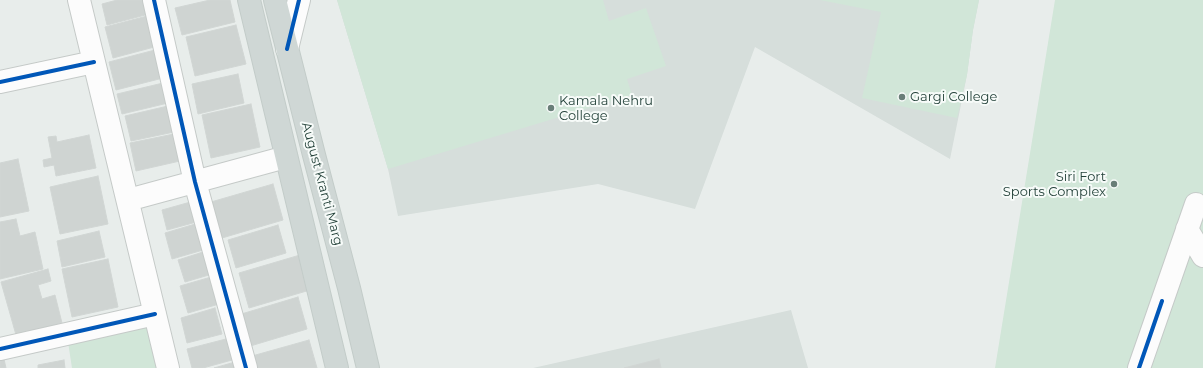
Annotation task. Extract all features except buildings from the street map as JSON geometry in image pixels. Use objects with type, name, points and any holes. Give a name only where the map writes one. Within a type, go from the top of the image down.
[{"type":"main road","name":"August Kranti Marg","points":[[249,0],[337,368]]},
{"type":"main road","name":"August Kranti Marg","points":[[275,0],[368,368]]},
{"type":"street","points":[[79,0],[168,368]]},
{"type":"street","points":[[154,0],[195,182],[246,368]]},
{"type":"street","points":[[287,49],[299,0]]},
{"type":"street","points":[[0,82],[94,62]]},
{"type":"street","points":[[128,200],[286,157]]},
{"type":"street","points":[[1139,368],[1196,204]]},
{"type":"street","points":[[1187,229],[1203,256]]},
{"type":"street","points":[[0,349],[155,314]]},
{"type":"shaded area","name":"Kamala Nehru College","points":[[337,0],[979,0],[967,75],[950,159],[755,47],[695,209],[598,184],[398,216],[388,169]]},
{"type":"shaded area","points":[[791,310],[808,368],[533,368]]},
{"type":"green space","points":[[337,0],[603,0],[609,21],[646,8],[666,66],[627,79],[632,95],[388,169]]},
{"type":"green space","points":[[820,0],[979,0],[967,75],[957,118],[862,98],[881,12]]},
{"type":"green space","name":"Siri Fort Sports Complex","points":[[1055,0],[1203,0],[1203,368],[995,368]]},
{"type":"green space","points":[[148,322],[158,368],[72,368],[68,342]]},
{"type":"cycle path","points":[[154,0],[195,182],[246,368]]},
{"type":"cycle path","points":[[287,49],[299,0]]},
{"type":"cycle path","points":[[0,82],[94,62]]},
{"type":"cycle path","points":[[1139,368],[1162,301]]},
{"type":"cycle path","points":[[0,349],[155,314]]},
{"type":"place","name":"Gargi College","points":[[902,97]]},
{"type":"place","name":"Kamala Nehru College","points":[[551,108]]},
{"type":"place","name":"Siri Fort Sports Complex","points":[[1114,184]]}]
